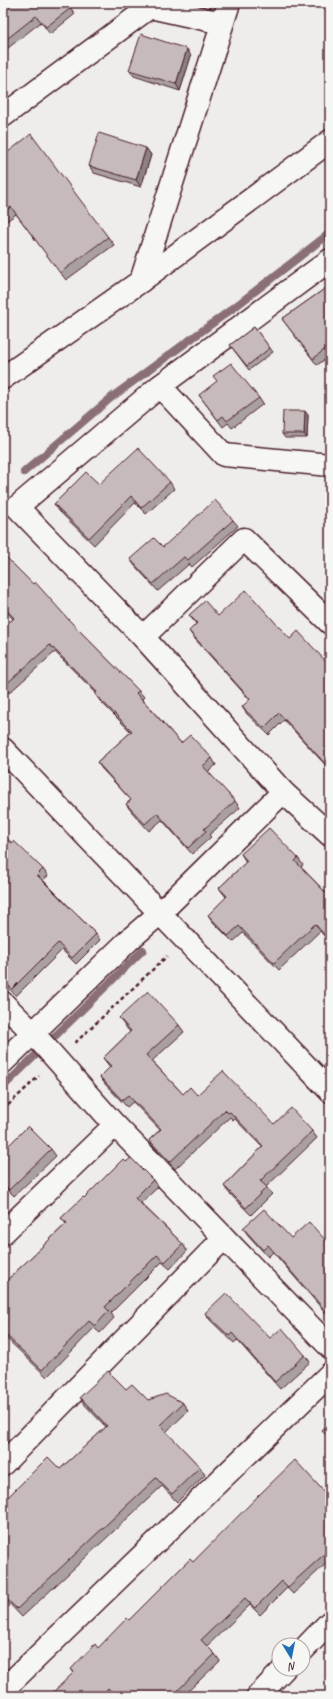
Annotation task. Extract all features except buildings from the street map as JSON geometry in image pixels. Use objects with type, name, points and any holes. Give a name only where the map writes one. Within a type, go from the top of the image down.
[{"type":"street","points":[[3,116],[150,7],[226,13],[141,281]]},
{"type":"street","points":[[3,378],[141,281],[330,141]]},
{"type":"street","points":[[330,260],[160,386],[18,507],[142,637],[283,792],[330,835]]},
{"type":"street","points":[[160,386],[224,455],[330,465]]},
{"type":"street","points":[[142,637],[244,539],[330,623]]},
{"type":"street","points":[[3,750],[330,1091]]},
{"type":"street","points":[[3,1062],[129,940],[160,913],[283,792]]},
{"type":"street","points":[[3,1003],[33,1033],[115,1125],[330,1347]]},
{"type":"street","points":[[3,1233],[115,1125]]},
{"type":"street","points":[[3,1464],[224,1238]]},
{"type":"street","points":[[3,1690],[330,1374]]},
{"type":"street","points":[[311,1642],[330,1622]]},
{"type":"street","points":[[258,1696],[276,1677]]},
{"type":"path","points":[[3,1110],[168,955]]},
{"type":"waterway","points":[[24,472],[112,397],[236,306],[330,233]]},
{"type":"waterway","points":[[3,1087],[143,950]]}]
